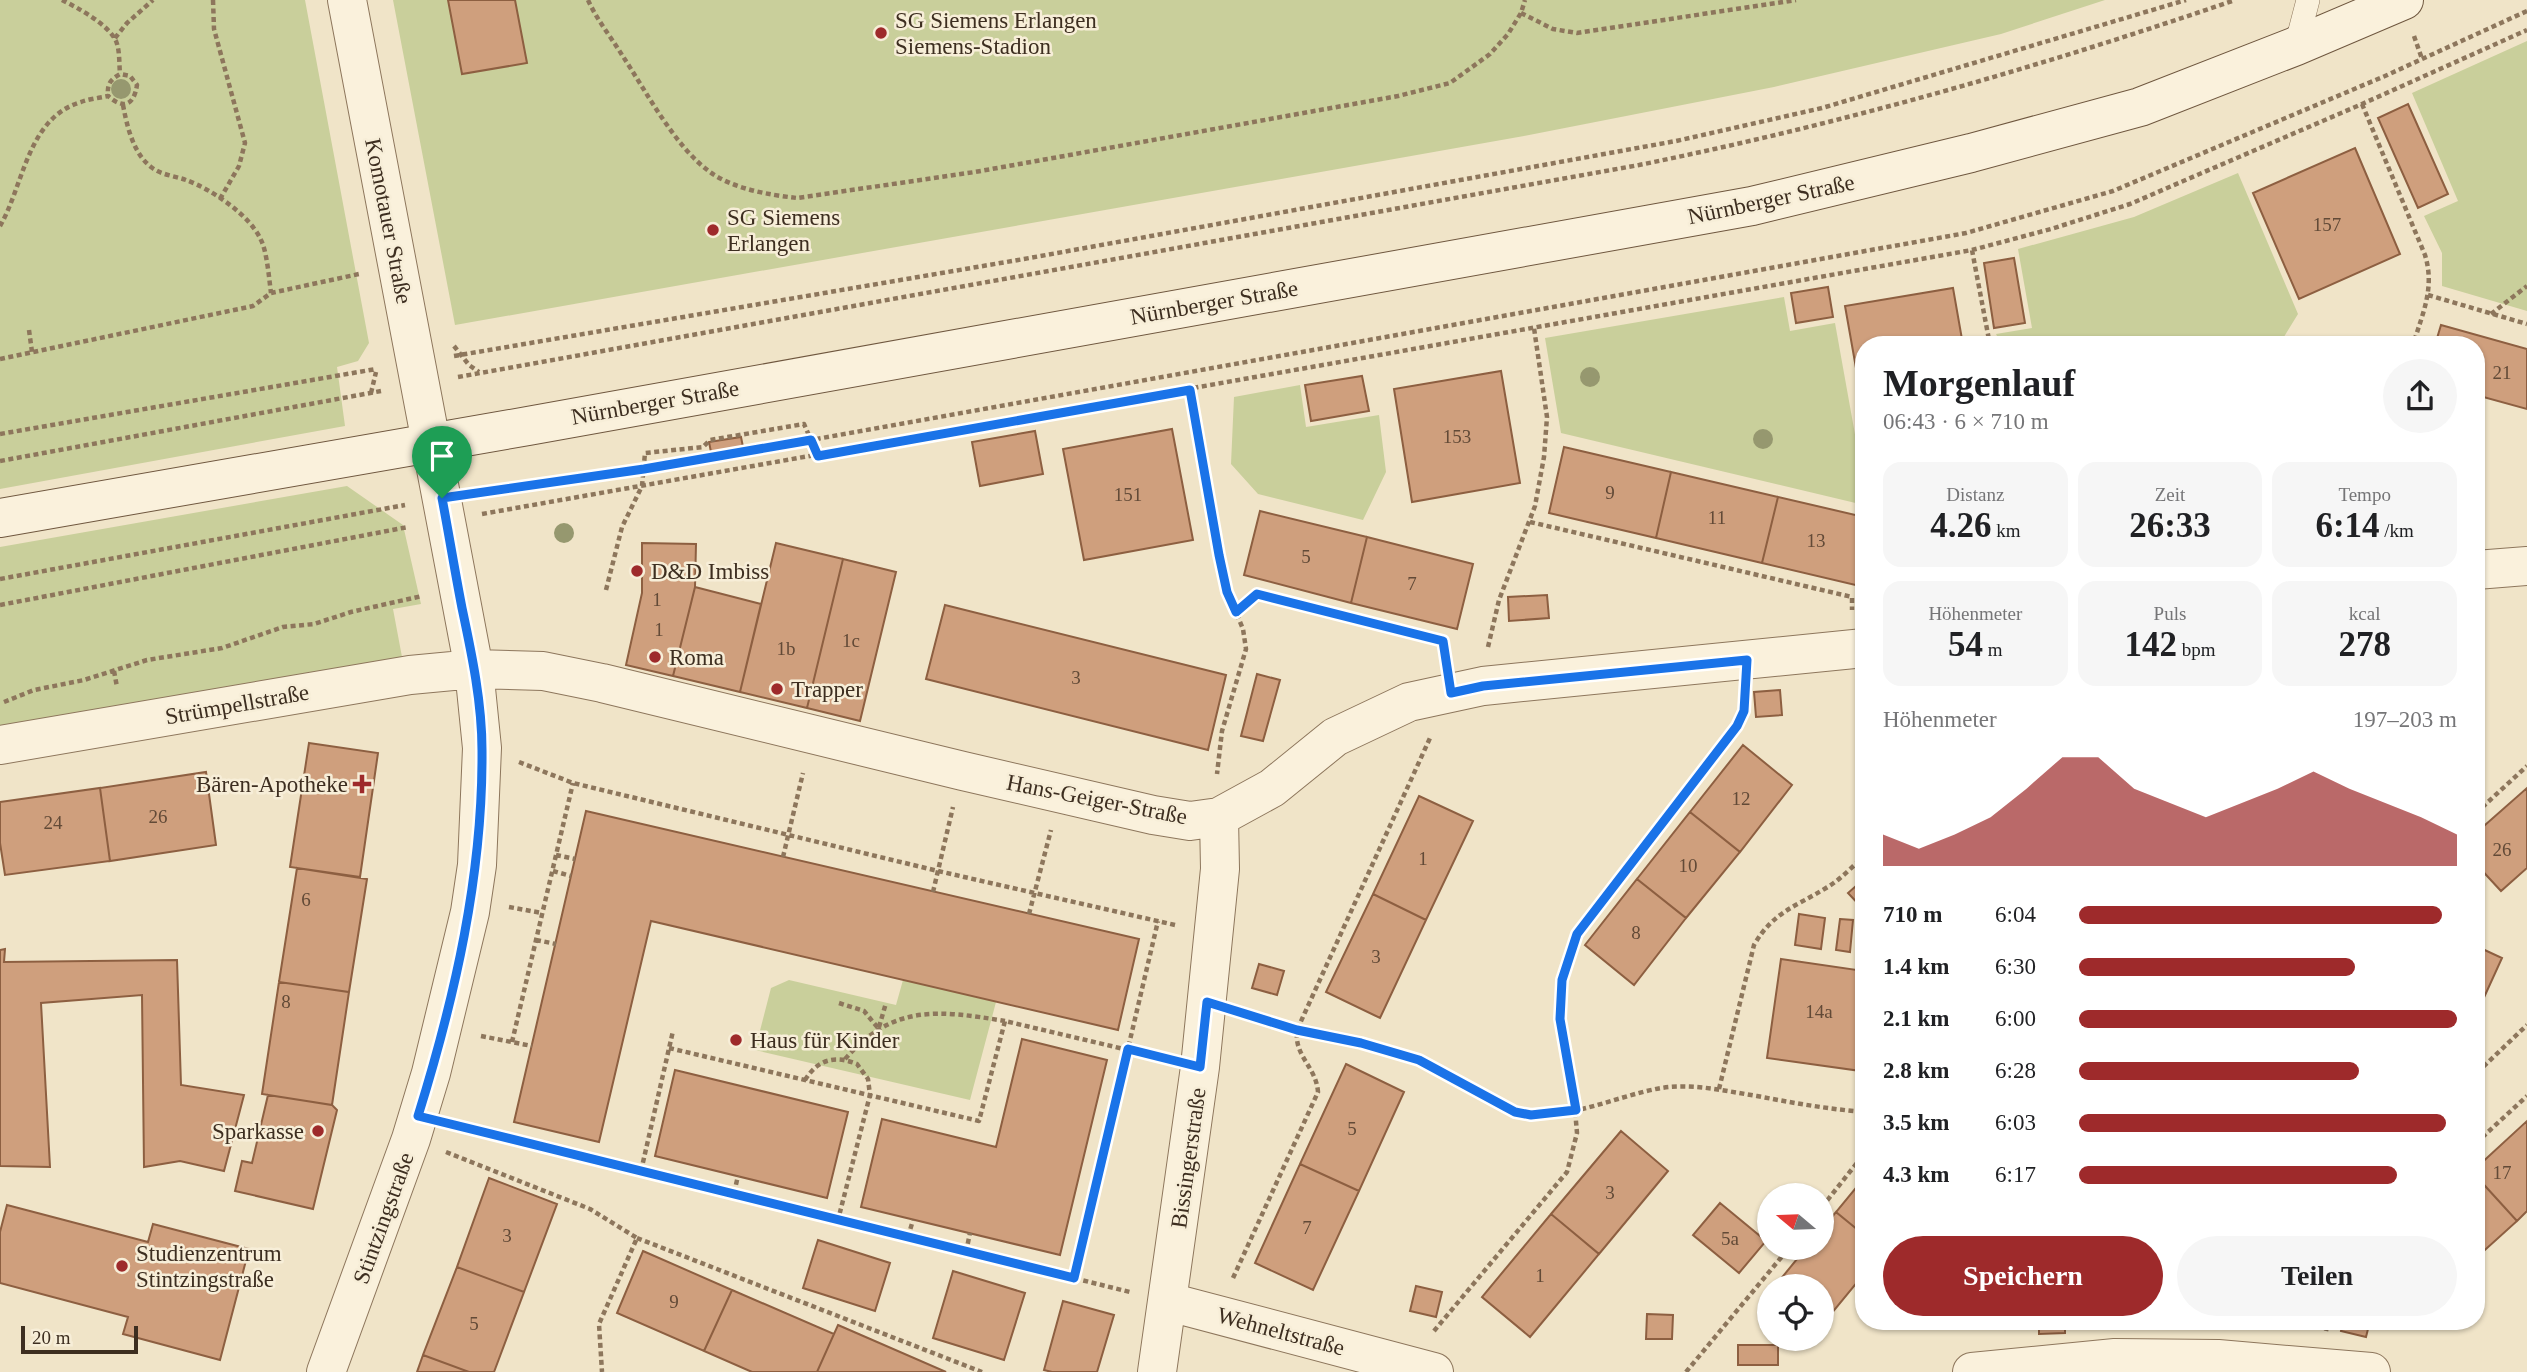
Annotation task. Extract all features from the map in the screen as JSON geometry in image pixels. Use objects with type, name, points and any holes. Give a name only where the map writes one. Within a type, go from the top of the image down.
[{"type":"street","name":"Komotauer Straße","points":[[347,0],[432,442]]},
{"type":"street","name":"Nürnberger Straße","points":[[0,518],[1752,206],[1971,153],[2140,107],[2404,0]]},
{"type":"street","name":"Stintzingstraße","points":[[326,1372],[415,1127],[472,900],[478,852],[482,748],[474,669],[432,442]]},
{"type":"street","points":[[2485,569],[2527,566]]},
{"type":"street","name":"Hans-Geiger-Straße","points":[[474,669],[543,671],[570,676],[1060,794],[1191,821],[1219,817],[1272,788],[1335,737],[1409,702],[1467,689],[1855,649]]},
{"type":"street","name":"Strümpellstraße","points":[[0,745],[407,675],[474,669]]},
{"type":"street","name":"Bissingerstraße","points":[[1157,1372],[1200,1067],[1220,869],[1219,817]]},
{"type":"street","name":"Wehneltstraße","points":[[1168,1302],[1421,1369]]},
{"type":"street","points":[[1972,1372],[2115,1358],[2371,1372]]},
{"type":"lane","points":[[2296,46],[2308,0]]},
{"type":"path","points":[[62,0],[82,10],[115,38],[120,74]]},
{"type":"path","points":[[115,38],[127,23],[153,0]]},
{"type":"path","points":[[213,0],[214,29],[245,143],[239,166],[220,199]]},
{"type":"path","points":[[588,0],[667,125],[695,158],[711,173],[732,183],[772,196],[797,198],[988,169],[1398,96],[1450,83],[1490,54],[1508,34],[1521,13],[1525,0]]},
{"type":"path","points":[[1521,13],[1553,29],[1577,33],[1796,0]]},
{"type":"path","points":[[0,461],[419,373],[920,277],[1676,141],[1822,108],[2186,0]]},
{"type":"path","points":[[0,434],[419,373],[1639,165],[1744,144],[1922,99],[2149,30],[2235,0]]},
{"type":"path","points":[[0,605],[444,509],[644,469],[1966,233],[2113,191],[2385,76],[2527,11]]},
{"type":"path","points":[[0,579],[444,509],[642,486],[1972,250],[2130,204],[2527,30]]},
{"type":"path","points":[[120,74],[130,76],[137,85],[135,96],[123,104],[108,96],[107,87],[111,80],[120,74]]},
{"type":"path","points":[[0,226],[33,144],[49,123],[79,102],[108,96]]},
{"type":"path","points":[[123,104],[133,141],[150,167],[203,186],[240,212],[261,240],[271,293]]},
{"type":"path","points":[[2361,104],[2431,274],[2428,295],[2416,336]]},
{"type":"path","points":[[1972,250],[1988,336]]},
{"type":"path","points":[[0,359],[253,306],[271,293],[364,273]]},
{"type":"path","points":[[2491,314],[2527,286]]},
{"type":"path","points":[[2428,295],[2527,324]]},
{"type":"path","points":[[1216,1313],[1318,1091],[1317,1077],[1300,1055],[1297,1030],[1467,689],[1489,637],[1499,600],[1530,522],[1544,457],[1547,417],[1534,328]]},
{"type":"path","points":[[29,330],[32,352]]},
{"type":"path","points":[[1190,390],[1219,555],[1227,592],[1243,629],[1246,649],[1222,731],[1219,751],[1219,817]]},
{"type":"path","points":[[606,590],[622,527],[642,486],[645,453],[703,447],[710,440],[804,424],[818,456]]},
{"type":"path","points":[[1530,522],[1852,597],[1855,619]]},
{"type":"path","points":[[0,704],[34,690],[84,680],[147,660],[222,648],[283,627],[314,624],[351,612],[458,587]]},
{"type":"path","points":[[1236,612],[1257,594],[1443,641],[1467,689]]},
{"type":"path","points":[[1421,1369],[1567,1172],[1577,1133],[1576,1110],[1560,1019],[1562,980],[1577,934],[1737,726],[1744,711],[1747,660]]},
{"type":"path","points":[[783,857],[813,733]]},
{"type":"path","points":[[482,748],[573,783],[938,871],[1214,933]]},
{"type":"path","points":[[2485,805],[2527,766]]},
{"type":"path","points":[[933,891],[962,771]]},
{"type":"path","points":[[512,1042],[573,783]]},
{"type":"path","points":[[1029,914],[1060,794]]},
{"type":"path","points":[[556,855],[575,859]]},
{"type":"path","points":[[1719,1089],[1754,945],[1764,928],[1788,908],[1828,887],[1855,864]]},
{"type":"path","points":[[552,871],[571,876]]},
{"type":"path","points":[[1074,1278],[1158,921]]},
{"type":"path","points":[[536,940],[556,944]]},
{"type":"path","points":[[1207,1002],[1297,1030],[1361,1043],[1419,1060],[1515,1112],[1531,1115],[1576,1110],[1661,1088],[1693,1087],[1855,1111]]},
{"type":"path","points":[[839,1003],[864,1011],[878,1028]]},
{"type":"path","points":[[878,1028],[886,1003]]},
{"type":"path","points":[[845,1059],[878,1028],[914,1015],[943,1014],[1005,1021],[1200,1067]]},
{"type":"path","points":[[669,1048],[979,1121],[1005,1021]]},
{"type":"path","points":[[2485,1065],[2527,1024]]},
{"type":"path","points":[[442,1028],[532,1046]]},
{"type":"path","points":[[640,1171],[673,1031]]},
{"type":"path","points":[[805,1080],[812,1069],[833,1058],[857,1064],[868,1079],[870,1095],[838,1220]]},
{"type":"path","points":[[2485,1135],[2527,1096]]},
{"type":"path","points":[[415,1127],[640,1171],[1168,1302]]},
{"type":"path","points":[[415,1127],[590,1209],[638,1238],[982,1372]]},
{"type":"path","points":[[1834,1192],[1855,1165]]},
{"type":"path","points":[[734,1193],[737,1176]]},
{"type":"path","points":[[908,1237],[913,1220]]},
{"type":"path","points":[[966,1252],[970,1233]]},
{"type":"path","points":[[602,1372],[599,1325],[638,1238]]},
{"type":"path","points":[[1686,1372],[1779,1260]]},
{"type":"green space","points":[[0,0],[305,0],[369,343],[358,361],[337,367],[345,426],[0,489]]},
{"type":"green space","name":"SG Siemens Erlangen","points":[[393,0],[2105,0],[2001,34],[1774,87],[1524,136],[455,325]]},
{"type":"green space","points":[[2527,41],[2527,311],[2442,286],[2442,253],[2424,216],[2458,201],[2412,93]]},
{"type":"green space","points":[[2238,173],[2298,314],[2285,336],[1997,336],[1996,334],[2032,328],[2018,249],[2134,217]]},
{"type":"green space","points":[[1784,297],[1790,331],[1835,323],[1855,434],[1855,503],[1561,433],[1545,338]]},
{"type":"green space","points":[[1300,385],[1306,427],[1379,415],[1386,472],[1363,520],[1258,494],[1231,464],[1234,397]]},
{"type":"green space","points":[[347,486],[403,525],[421,604],[393,609],[402,657],[0,729],[0,547]]},
{"type":"green space","points":[[789,980],[896,1005],[903,980],[996,1002],[970,1100],[755,1050],[771,988]]},
{"type":"building","points":[[448,0],[515,0],[527,63],[462,74]]},
{"type":"building","points":[[2408,104],[2448,194],[2418,208],[2378,118]]},
{"type":"building","points":[[2355,148],[2400,254],[2299,299],[2253,193]]},
{"type":"building","points":[[2014,258],[2025,323],[1994,328],[1984,263]]},
{"type":"building","points":[[1828,287],[1833,317],[1796,323],[1791,293]]},
{"type":"building","points":[[1953,288],[1961,336],[1855,336],[1855,362],[1845,306]]},
{"type":"building","points":[[2441,325],[2480,336],[2438,336]]},
{"type":"building","points":[[2485,337],[2527,349],[2527,409],[2485,397]]},
{"type":"building","points":[[1501,371],[1520,483],[1412,502],[1394,389]]},
{"type":"building","points":[[1362,376],[1369,411],[1311,421],[1305,385]]},
{"type":"building","points":[[1172,429],[1193,540],[1084,560],[1063,449]]},
{"type":"building","points":[[1035,431],[1043,474],[980,486],[972,442]]},
{"type":"building","points":[[741,437],[743,447],[711,452],[709,442]]},
{"type":"building","points":[[1564,447],[1671,472],[1656,538],[1549,513]]},
{"type":"building","points":[[1671,472],[1778,497],[1762,563],[1656,538]]},
{"type":"building","points":[[1778,497],[1855,515],[1855,585],[1762,563]]},
{"type":"building","points":[[1260,511],[1367,537],[1351,603],[1244,575]]},
{"type":"building","points":[[1367,537],[1473,564],[1457,629],[1351,603]]},
{"type":"building","points":[[642,543],[696,544],[695,587],[673,676],[626,665],[642,593]]},
{"type":"building","points":[[776,543],[843,559],[807,708],[740,692]]},
{"type":"building","points":[[843,559],[896,572],[860,721],[807,708]]},
{"type":"building","points":[[695,587],[761,604],[740,692],[673,676]]},
{"type":"building","points":[[1547,595],[1549,618],[1509,621],[1508,597]]},
{"type":"building","points":[[945,605],[1226,675],[1208,750],[926,679]]},
{"type":"building","points":[[1257,674],[1280,680],[1263,741],[1241,736]]},
{"type":"building","points":[[1780,690],[1782,715],[1756,717],[1754,692]]},
{"type":"building","points":[[309,743],[378,753],[360,877],[290,867]]},
{"type":"building","points":[[1743,745],[1792,785],[1740,852],[1690,812]]},
{"type":"building","points":[[206,772],[216,845],[110,861],[100,788]]},
{"type":"building","points":[[100,788],[110,861],[5,875],[0,843],[0,802]]},
{"type":"building","points":[[2527,788],[2527,868],[2501,891],[2485,874],[2485,825]]},
{"type":"building","points":[[1419,796],[1473,821],[1426,920],[1373,894]]},
{"type":"building","points":[[586,811],[1139,939],[1118,1030],[651,921],[599,1142],[514,1122]]},
{"type":"building","points":[[1690,812],[1740,852],[1686,918],[1637,879]]},
{"type":"building","points":[[297,868],[367,879],[349,992],[279,982]]},
{"type":"building","points":[[1637,879],[1686,918],[1634,985],[1585,945]]},
{"type":"building","points":[[1855,887],[1855,900],[1848,893]]},
{"type":"building","points":[[1373,894],[1426,920],[1380,1018],[1326,992]]},
{"type":"building","points":[[1799,914],[1825,918],[1821,949],[1795,945]]},
{"type":"building","points":[[1840,919],[1853,920],[1850,952],[1836,950]]},
{"type":"building","points":[[5,949],[4,962],[177,960],[181,1085],[244,1095],[224,1171],[180,1161],[144,1167],[142,995],[41,1003],[50,1167],[0,1166],[0,950]]},
{"type":"building","points":[[2485,950],[2502,958],[2485,995]]},
{"type":"building","points":[[1781,959],[1855,970],[1855,1070],[1767,1058]]},
{"type":"building","points":[[1259,964],[1284,971],[1277,995],[1252,988]]},
{"type":"building","points":[[279,982],[349,992],[332,1105],[262,1094]]},
{"type":"building","points":[[1022,1039],[1107,1060],[1060,1255],[861,1207],[882,1119],[996,1147]]},
{"type":"building","points":[[1346,1064],[1404,1092],[1359,1191],[1300,1164]]},
{"type":"building","points":[[675,1070],[848,1112],[827,1198],[655,1156]]},
{"type":"building","points":[[268,1095],[332,1105],[337,1110],[313,1209],[235,1191],[242,1161],[252,1163]]},
{"type":"building","points":[[2527,1121],[2527,1211],[2517,1221],[2485,1186],[2485,1160]]},
{"type":"building","points":[[1621,1131],[1668,1171],[1599,1254],[1551,1214]]},
{"type":"building","points":[[1300,1164],[1359,1191],[1313,1290],[1255,1263]]},
{"type":"building","points":[[489,1178],[557,1204],[524,1292],[457,1267]]},
{"type":"building","points":[[2485,1186],[2517,1221],[2485,1250]]},
{"type":"building","points":[[1855,1189],[1855,1228],[1836,1212]]},
{"type":"building","points":[[1720,1203],[1757,1234],[1757,1252],[1739,1273],[1693,1235]]},
{"type":"building","name":"Studienzentrum Stintzingstraße","points":[[7,1205],[148,1242],[153,1224],[249,1249],[220,1360],[123,1334],[128,1317],[0,1283],[0,1232]]},
{"type":"building","points":[[1836,1212],[1855,1228],[1855,1285],[1834,1310],[1834,1274],[1785,1274],[1796,1260],[1834,1260]]},
{"type":"building","points":[[1551,1214],[1599,1254],[1530,1337],[1482,1297]]},
{"type":"building","points":[[818,1240],[890,1263],[875,1311],[803,1288]]},
{"type":"building","points":[[643,1251],[732,1290],[704,1351],[617,1313]]},
{"type":"building","points":[[457,1267],[524,1292],[494,1372],[469,1372],[423,1355]]},
{"type":"building","points":[[953,1271],[1025,1293],[1004,1360],[933,1338]]},
{"type":"building","points":[[1416,1286],[1442,1292],[1436,1317],[1410,1311]]},
{"type":"building","points":[[732,1290],[834,1334],[817,1372],[752,1372],[704,1351]]},
{"type":"building","points":[[1063,1301],[1114,1315],[1097,1372],[1044,1370]]},
{"type":"building","points":[[1647,1314],[1673,1315],[1672,1339],[1646,1339]]},
{"type":"building","points":[[838,1325],[946,1372],[817,1372]]},
{"type":"building","points":[[2039,1330],[2065,1330],[2065,1333],[2039,1334]]},
{"type":"building","points":[[2341,1330],[2368,1330],[2366,1337]]},
{"type":"building","points":[[1738,1345],[1757,1345],[1757,1351],[1778,1351],[1778,1365],[1738,1365]]},
{"type":"building","points":[[423,1355],[469,1372],[417,1372]]},
{"type":"place","name":"SG Siemens Erlangen Siemens-Stadion","points":[[881,33]]},
{"type":"place","name":"SG Siemens Erlangen","points":[[713,230]]},
{"type":"place","name":"D&D Imbiss","points":[[637,571]]},
{"type":"place","name":"Roma","points":[[655,657]]},
{"type":"place","name":"Trapper","points":[[777,689]]},
{"type":"place","name":"Bären-Apotheke","points":[[362,784]]},
{"type":"place","name":"Haus für Kinder","points":[[736,1040]]},
{"type":"place","name":"Sparkasse","points":[[318,1131]]},
{"type":"place","name":"Studienzentrum Stintzingstraße","points":[[122,1266]]},
{"type":"route","points":[[1190,390],[1219,555],[1227,592],[1236,612],[1257,594],[1443,641],[1451,693],[1483,686],[1747,660],[1744,711],[1737,726],[1577,934],[1562,980],[1560,1019],[1576,1110],[1531,1115],[1515,1112],[1419,1060],[1361,1043],[1297,1030],[1207,1002],[1200,1067],[1128,1049],[1074,1278],[418,1116],[470,912],[477,865],[481,796],[482,748],[474,669],[442,498],[549,484],[811,440],[818,456],[1190,390]]}]
